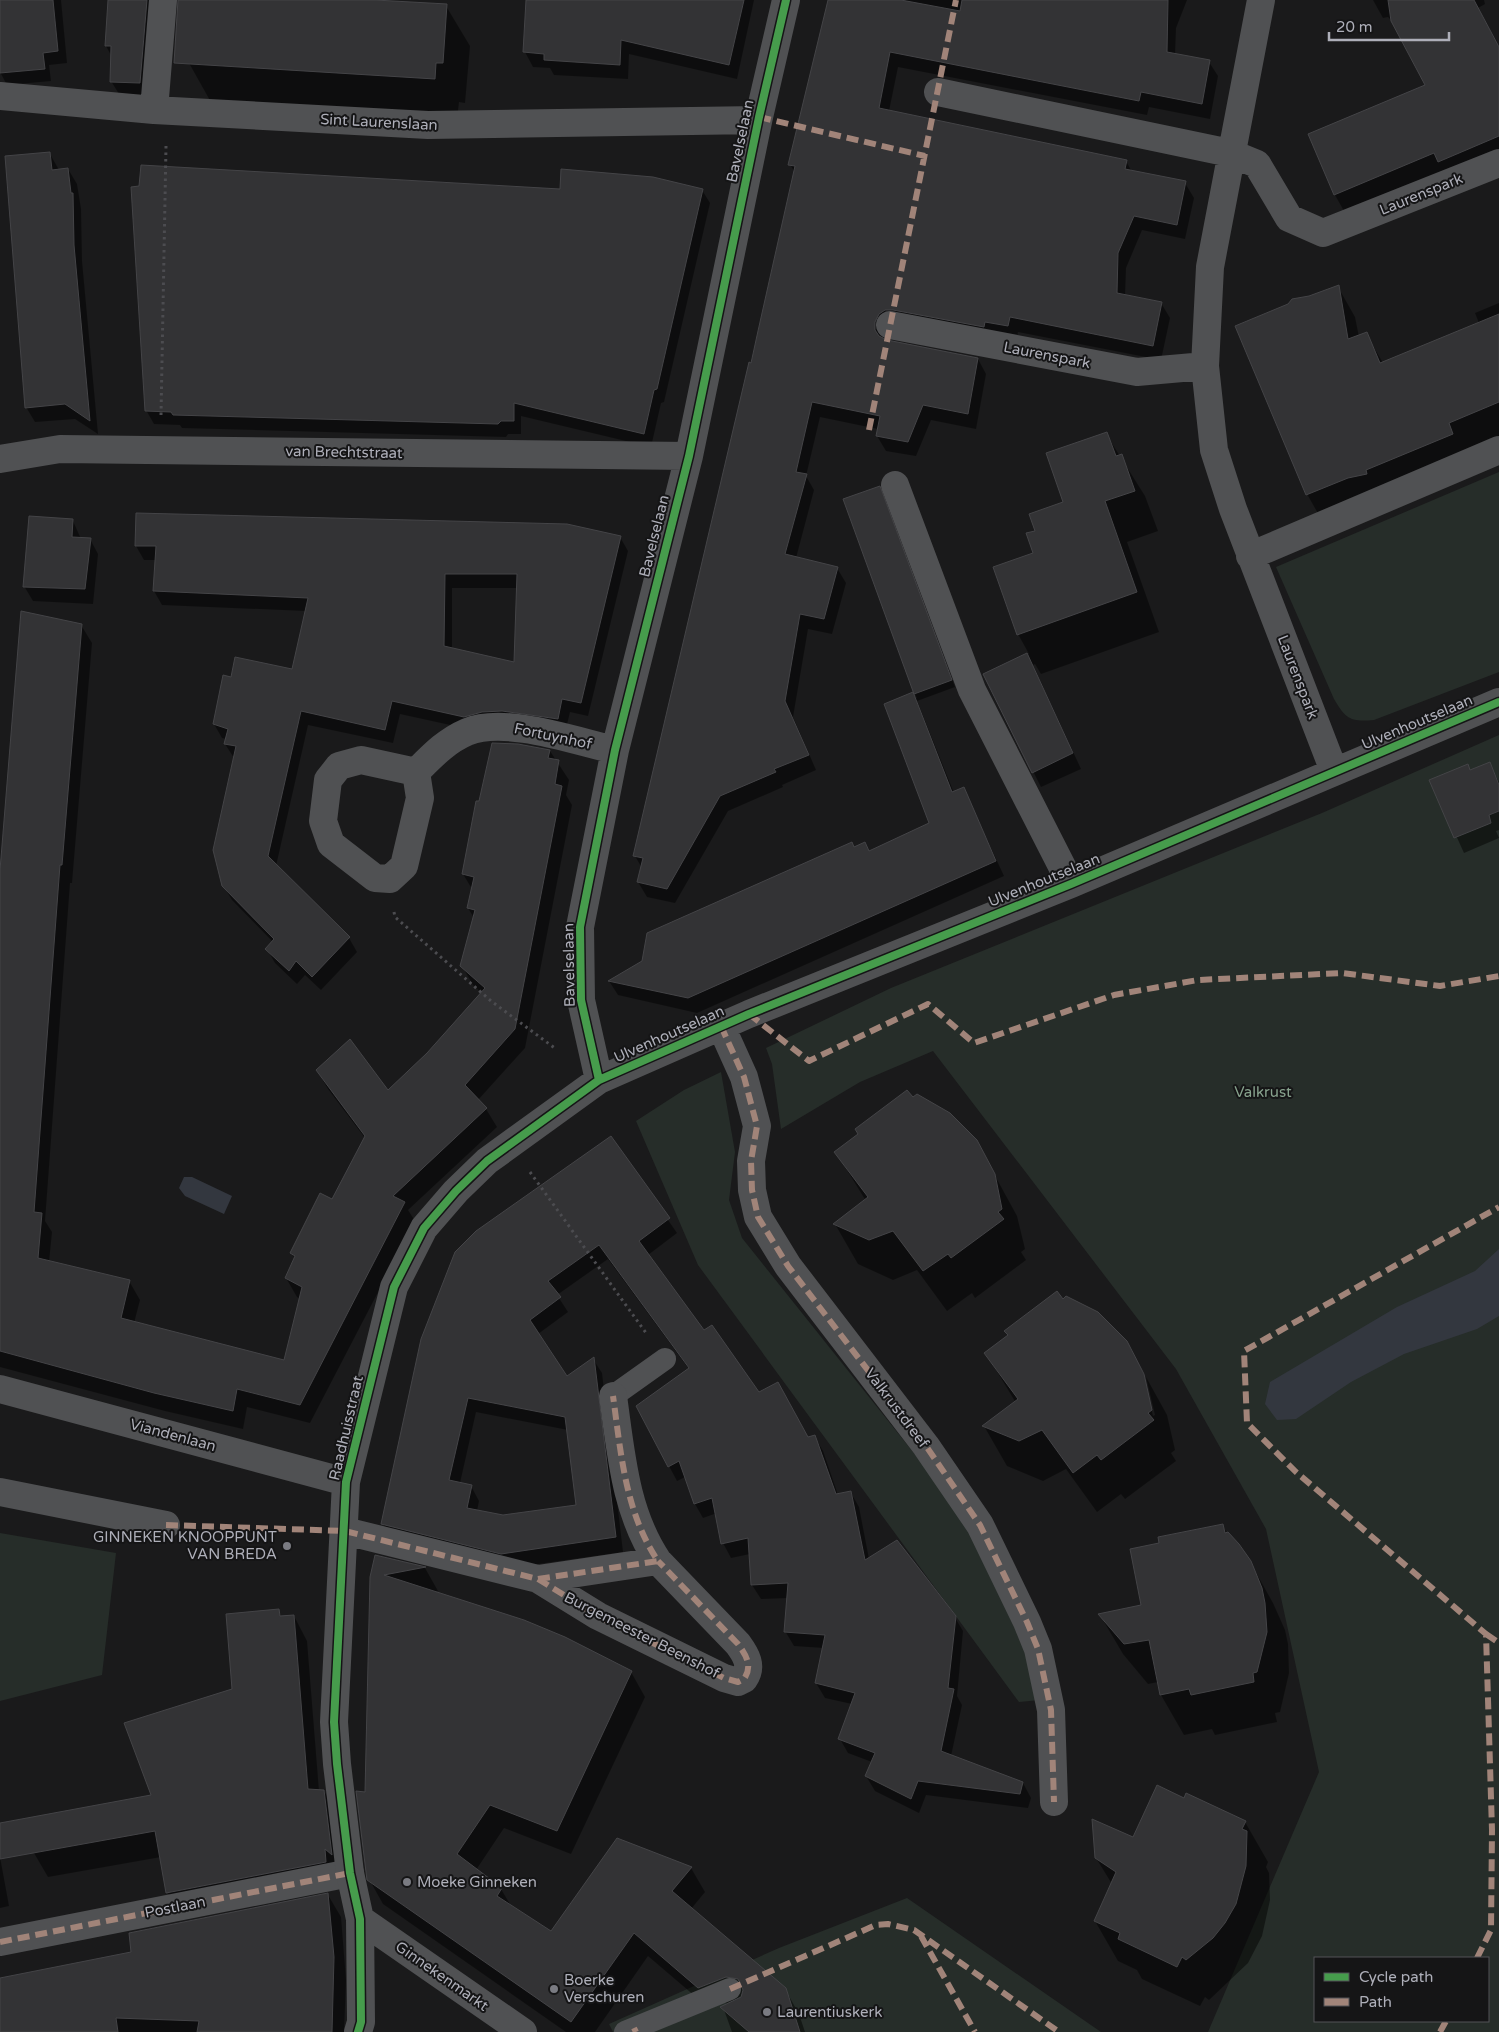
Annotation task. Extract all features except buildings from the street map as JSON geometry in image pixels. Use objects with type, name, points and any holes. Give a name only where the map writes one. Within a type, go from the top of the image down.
[{"type":"street","points":[[161,110],[163,0]]},
{"type":"street","name":"Bavelselaan","points":[[599,1080],[581,1000],[580,927],[614,750],[689,456],[758,120],[786,0]]},
{"type":"street","name":"Laurenspark","points":[[1261,0],[1230,153],[1210,267],[1205,366],[1214,450],[1250,556],[1334,771]]},
{"type":"street","name":"Laurenspark","points":[[938,92],[1230,153],[1257,164],[1289,218],[1323,234],[1499,163]]},
{"type":"street","name":"Sint Laurenslaan","points":[[0,96],[161,110],[428,125],[758,120]]},
{"type":"street","name":"Laurenspark","points":[[890,325],[1137,372],[1205,366]]},
{"type":"street","name":"van Brechtstraat","points":[[0,459],[60,449],[689,456]]},
{"type":"street","points":[[1250,556],[1499,450]]},
{"type":"street","name":"Ulvenhoutselaan","points":[[895,485],[972,690],[1071,884]]},
{"type":"street","name":"Ulvenhoutselaan","points":[[599,1080],[721,1026],[1071,884],[1499,702]]},
{"type":"street","name":"Fortuynhof","points":[[416,772],[441,746],[469,731],[511,726],[614,750]]},
{"type":"street","points":[[361,760],[416,772],[420,798],[404,866],[390,879],[375,878],[331,844],[323,820],[328,780],[339,766],[361,760]]},
{"type":"street","name":"Valkrustdreef","points":[[721,1026],[744,1077],[757,1126],[751,1161],[752,1190],[758,1217],[788,1266],[926,1446],[980,1525],[1027,1622],[1038,1649],[1051,1710],[1054,1802]]},
{"type":"street","name":"Raadhuisstraat","points":[[350,1872],[334,1722],[346,1482],[394,1287],[424,1228],[456,1191],[487,1161],[599,1080]]},
{"type":"street","name":"Viandenlaan","points":[[0,1389],[346,1482]]},
{"type":"street","name":"Burgemeester Beenshof","points":[[345,1531],[538,1579],[598,1616],[724,1678],[738,1682],[744,1679],[749,1667],[747,1659],[738,1644],[658,1560],[648,1545],[627,1490],[612,1396]]},
{"type":"street","points":[[0,1492],[166,1526]]},
{"type":"street","name":"Burgemeester Beenshof","points":[[538,1579],[658,1560]]},
{"type":"street","points":[[350,1872],[360,1919],[360,2022],[358,2032]]},
{"type":"street","name":"Postlaan","points":[[0,1942],[350,1872]]},
{"type":"street","name":"Ginnekenmarkt","points":[[360,1919],[523,2032]]},
{"type":"lane","points":[[612,1396],[665,1359]]},
{"type":"lane","points":[[625,2032],[730,1989]]},
{"type":"path","points":[[160,450],[161,110]]},
{"type":"path","points":[[390,879],[395,917],[491,1001],[599,1080]]},
{"type":"path","points":[[511,1145],[665,1359]]},
{"type":"green space","points":[[1499,472],[1499,672],[1374,720],[1354,720],[1350,718],[1342,711],[1334,699],[1276,567]]},
{"type":"green space","name":"Valkrust","points":[[1499,735],[1499,2032],[1208,2032],[1319,1772],[1266,1529],[1176,1369],[933,1051],[860,1082],[781,1129],[772,1064],[766,1048],[891,988],[1322,813]]},
{"type":"green space","points":[[721,1072],[735,1152],[729,1200],[742,1238],[937,1482],[980,1549],[1015,1617],[1040,1700],[1019,1702],[698,1265],[636,1121],[684,1090]]},
{"type":"green space","points":[[0,1533],[116,1553],[102,1675],[0,1701]]},
{"type":"green space","points":[[907,1898],[1101,2032],[613,2032],[609,2024],[779,1948]]},
{"type":"shaded area","points":[[184,1177],[192,1177],[232,1196],[224,1214],[185,1196],[179,1188]]},
{"type":"shaded area","points":[[1499,1249],[1499,1316],[1477,1329],[1404,1354],[1351,1382],[1296,1419],[1277,1420],[1265,1404],[1270,1382],[1397,1307],[1475,1271]]},
{"type":"marked path","points":[[869,430],[956,0]]},
{"type":"marked path","points":[[759,117],[925,156]]},
{"type":"marked path","points":[[749,1014],[809,1061],[928,1004],[974,1043],[1114,995],[1198,980],[1342,973],[1440,986],[1499,976]]},
{"type":"marked path","points":[[721,1026],[744,1077],[757,1126],[751,1161],[752,1190],[758,1217],[788,1266],[926,1446],[980,1525],[1027,1622],[1038,1649],[1051,1710],[1054,1802]]},
{"type":"marked path","points":[[1478,1957],[1491,1930],[1492,1830],[1486,1634],[1296,1472],[1247,1423],[1244,1351],[1499,1207]]},
{"type":"marked path","points":[[538,1579],[658,1561],[638,1523],[631,1502],[622,1460],[613,1396]]},
{"type":"marked path","points":[[166,1525],[345,1531],[538,1579],[598,1616],[724,1678],[738,1682],[744,1679],[747,1674],[748,1665],[746,1656],[738,1644],[658,1561]]},
{"type":"marked path","points":[[1486,1634],[1499,1643]]},
{"type":"marked path","points":[[0,1942],[350,1873]]},
{"type":"marked path","points":[[730,1989],[876,1925],[888,1924],[914,1930],[1059,2032]]},
{"type":"marked path","points":[[921,1936],[975,2032]]},
{"type":"marked path","points":[[1440,2032],[1445,2022]]},
{"type":"marked path","points":[[634,2028],[636,2032]]},
{"type":"cycle path","points":[[599,1080],[581,1000],[580,927],[615,750],[689,456],[759,117],[786,0]]},
{"type":"cycle path","points":[[358,2032],[361,2022],[360,1919],[350,1873],[334,1722],[346,1482],[394,1287],[424,1228],[456,1191],[487,1161],[599,1080],[749,1014],[1071,884],[1499,702]]},
{"type":"place","name":"GINNEKEN KNOOPPUNT VAN BREDA","points":[[287,1546]]},
{"type":"place","name":"Moeke Ginneken","points":[[407,1882]]},
{"type":"place","name":"Boerke Verschuren","points":[[554,1989]]},
{"type":"place","name":"Laurentiuskerk","points":[[767,2012]]}]
